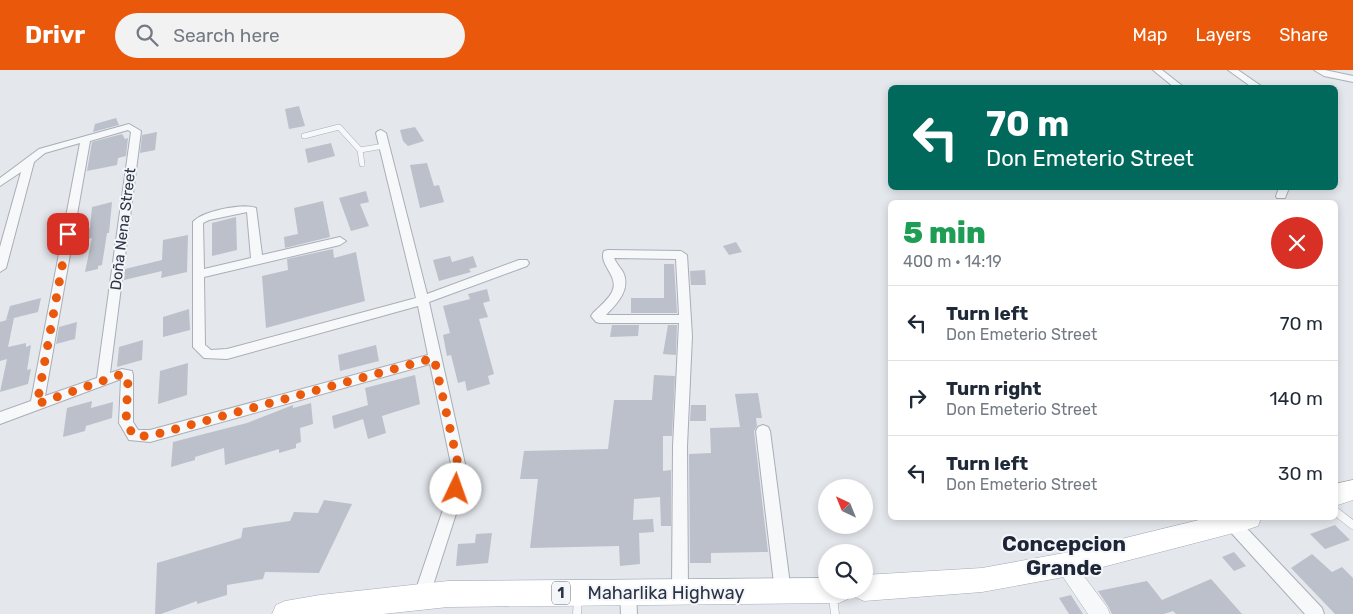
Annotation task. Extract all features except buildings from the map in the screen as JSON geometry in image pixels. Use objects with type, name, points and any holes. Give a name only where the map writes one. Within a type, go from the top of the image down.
[{"type":"main road","points":[[1338,494],[1353,490]]},
{"type":"main road","points":[[873,587],[982,580],[1064,565],[1240,520]]},
{"type":"main road","name":"Maharlika Highway","points":[[285,614],[422,595],[577,604],[629,603],[680,592],[818,591]]},
{"type":"street","points":[[1157,70],[1178,85]]},
{"type":"street","points":[[1232,70],[1255,85]]},
{"type":"street","points":[[1318,70],[1327,74],[1353,79]]},
{"type":"street","name":"Doña Nena Street","points":[[86,139],[129,126],[136,130],[104,380]]},
{"type":"street","points":[[381,133],[423,300],[458,464],[456,489],[422,595]]},
{"type":"street","points":[[0,183],[42,151],[86,139],[37,404]]},
{"type":"street","points":[[0,268],[29,161]]},
{"type":"street","points":[[257,260],[252,210],[247,208],[206,217],[198,222],[200,274],[199,347],[208,355],[227,354],[423,300],[523,263]]},
{"type":"street","points":[[200,274],[340,241]]},
{"type":"street","points":[[680,592],[680,446],[686,319],[681,255],[608,254],[609,263],[618,275],[620,288],[615,298],[597,316],[600,319],[686,319]]},
{"type":"street","points":[[0,418],[122,374],[127,376],[128,379],[126,423],[134,436],[150,436],[434,358]]},
{"type":"street","points":[[763,431],[783,592]]},
{"type":"street","points":[[1240,520],[1316,614]]},
{"type":"street","points":[[1064,565],[1100,614]]},
{"type":"lane","points":[[304,136],[340,127],[360,150],[362,164]]},
{"type":"lane","points":[[360,150],[384,146]]},
{"type":"lane","points":[[1338,513],[1353,525]]},
{"type":"lane","points":[[833,599],[834,614]]},
{"type":"district","name":"Concepcion Grande","points":[[1064,555]]},
{"type":"route","points":[[68,234],[37,404],[122,374],[127,376],[128,379],[126,423],[134,436],[150,436],[434,358],[458,464],[456,489]]}]
